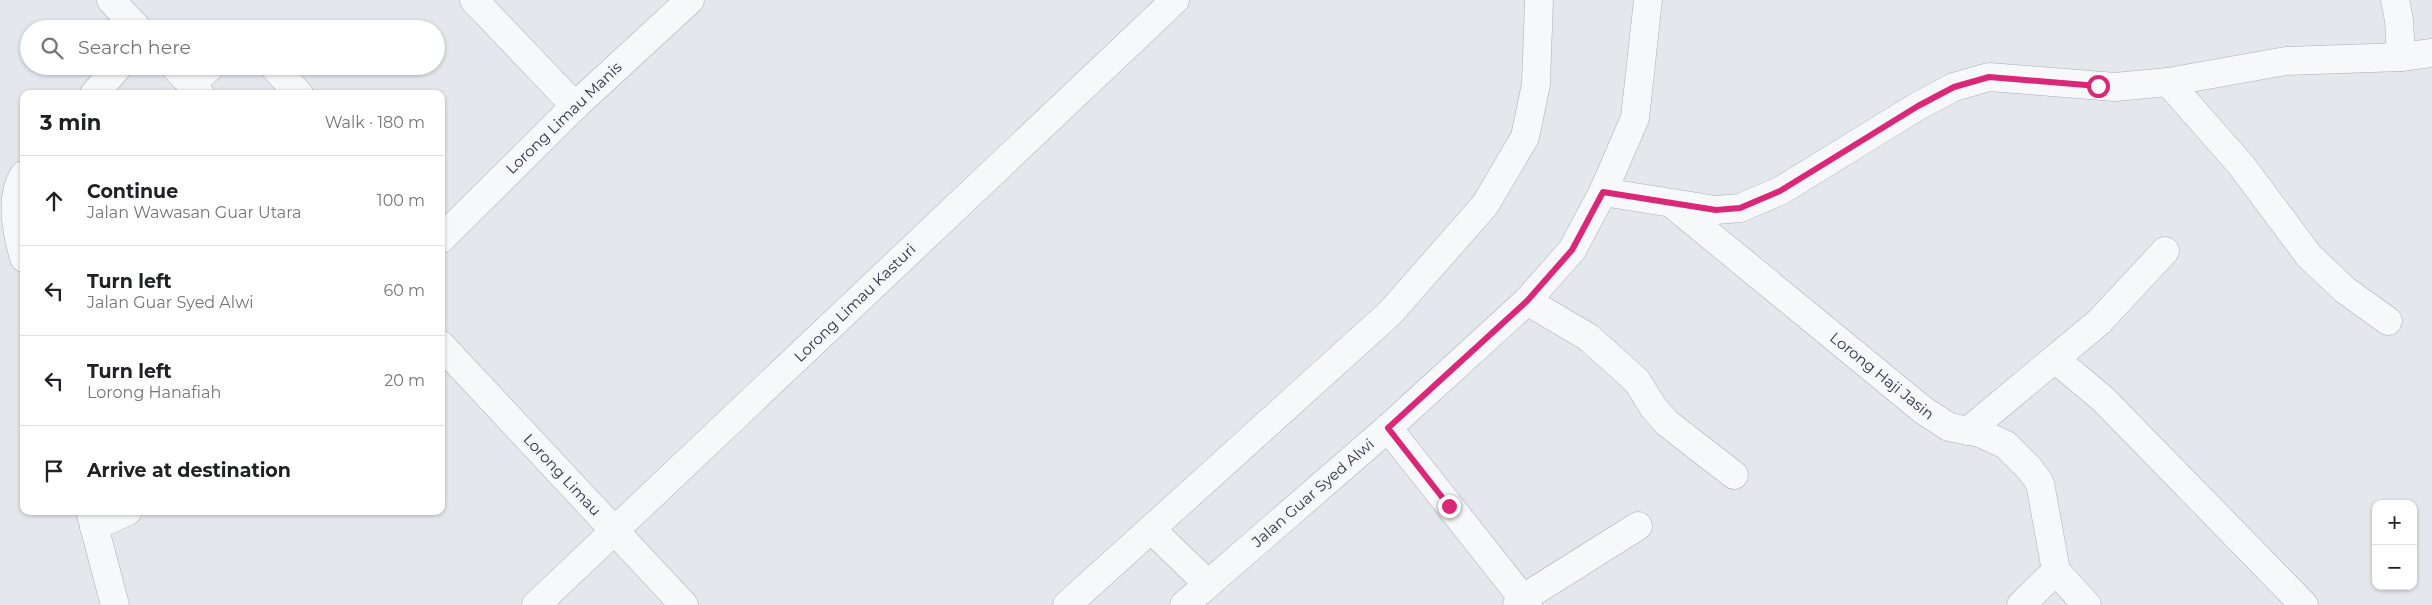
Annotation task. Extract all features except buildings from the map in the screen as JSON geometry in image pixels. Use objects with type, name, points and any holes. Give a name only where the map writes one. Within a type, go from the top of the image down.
[{"type":"street","points":[[111,0],[130,20]]},
{"type":"street","points":[[474,0],[575,106]]},
{"type":"street","name":"Lorong Limau Manis","points":[[445,235],[575,106],[690,0]]},
{"type":"street","name":"Lorong Limau Kasturi","points":[[536,605],[1175,0]]},
{"type":"street","points":[[1067,605],[1390,313],[1485,205],[1525,137],[1536,84],[1539,0]]},
{"type":"street","name":"Jalan Guar Syed Alwi","points":[[1184,605],[1388,428],[1527,301],[1572,250],[1603,192],[1635,118],[1648,0]]},
{"type":"street","points":[[2395,0],[2399,20],[2401,57]]},
{"type":"street","points":[[1603,192],[1716,210],[1740,208],[1780,191],[1918,106],[1954,87],[1989,77],[2114,87],[2168,82],[2286,61],[2401,57],[2432,52]]},
{"type":"street","points":[[98,90],[111,75]]},
{"type":"street","points":[[282,75],[295,90]]},
{"type":"street","points":[[2168,82],[2240,165],[2309,256],[2345,290],[2388,320]]},
{"type":"street","points":[[20,181],[18,184],[16,213],[20,236]]},
{"type":"street","name":"Lorong Haji Jasin","points":[[1672,204],[1922,410],[1949,427],[1980,433],[2006,445],[2040,483],[2056,571]]},
{"type":"street","points":[[1968,431],[2099,322],[2165,251]]},
{"type":"street","points":[[1527,301],[1588,337],[1637,381],[1652,407],[1667,423],[1734,474]]},
{"type":"street","name":"Lorong Limau","points":[[445,349],[684,605]]},
{"type":"street","points":[[2055,360],[2102,399],[2304,605]]},
{"type":"street","points":[[1388,428],[1522,603],[1638,526]]},
{"type":"street","points":[[110,515],[92,519],[116,605]]},
{"type":"street","points":[[1151,529],[1208,584]]},
{"type":"street","points":[[2021,605],[2056,571],[2087,605]]},
{"type":"route","points":[[1449,506],[1388,428],[1527,301],[1572,250],[1603,192],[1716,210],[1740,208],[1780,191],[1918,106],[1954,87],[1989,77],[2027,82],[2098,86]]}]
